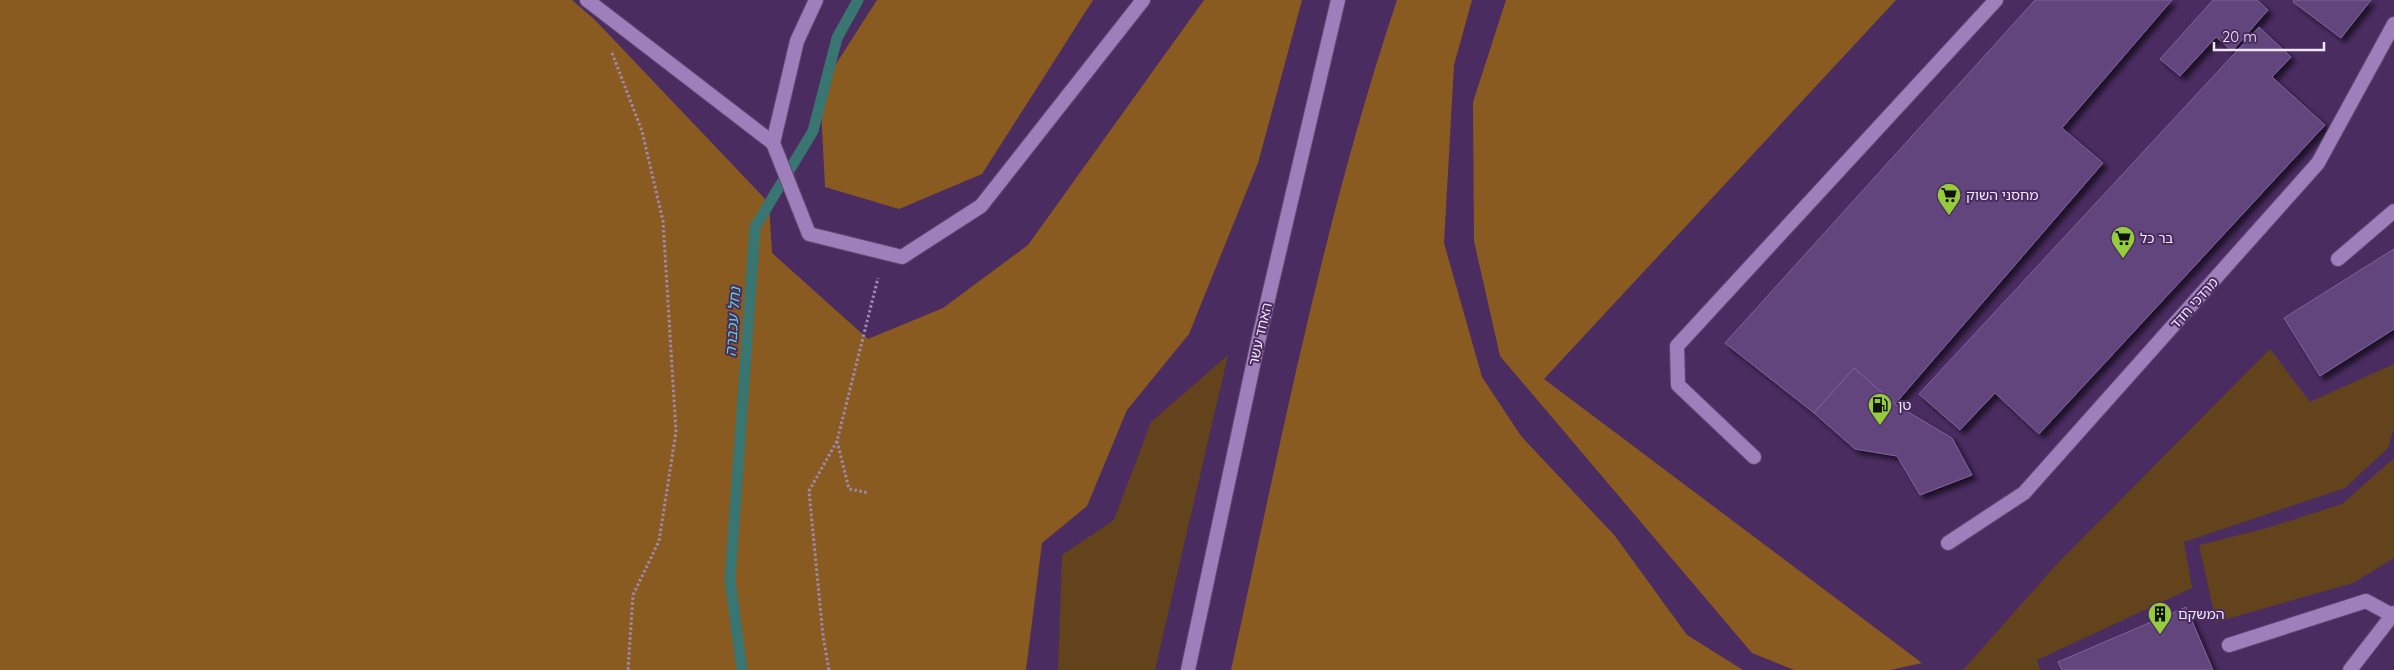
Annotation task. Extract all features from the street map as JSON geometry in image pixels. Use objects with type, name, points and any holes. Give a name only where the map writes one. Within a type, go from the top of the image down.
[{"type":"street","points":[[587,0],[774,145],[809,234],[902,257],[981,206],[1143,0]]},
{"type":"street","points":[[774,145],[797,41],[816,0]]},
{"type":"street","name":"האחד עשר","points":[[1188,670],[1258,342],[1338,0]]},
{"type":"street","points":[[1754,458],[1678,385],[1677,346],[1996,0]]},
{"type":"street","name":"מרדכי חדד","points":[[1948,544],[2024,493],[2318,163],[2394,24]]},
{"type":"street","points":[[2338,259],[2394,211]]},
{"type":"street","points":[[2229,644],[2366,601],[2393,614],[2350,670]]},
{"type":"path","points":[[612,19],[607,42],[642,131],[663,221],[676,432],[659,540],[634,595],[628,670]]},
{"type":"path","points":[[830,670],[823,636],[809,491],[837,441],[884,253]]},
{"type":"path","points":[[837,441],[849,489],[869,493]]},
{"type":"shaded area","points":[[0,0],[572,0],[595,20],[769,203],[772,253],[868,339],[943,308],[1028,245],[1204,0],[1302,0],[1258,163],[1189,334],[1127,410],[1087,506],[1042,543],[1026,670],[0,670]]},
{"type":"shaded area","points":[[877,0],[1093,0],[982,174],[899,209],[825,187],[820,89]]},
{"type":"shaded area","points":[[1397,0],[1472,0],[1454,65],[1444,243],[1482,377],[1521,436],[1615,536],[1687,635],[1743,670],[1231,670],[1325,248],[1371,82]]},
{"type":"shaded area","points":[[1506,0],[1896,0],[1544,379],[1922,663],[1890,670],[1794,670],[1752,653],[1500,356],[1474,241],[1473,102]]},
{"type":"shaded area","points":[[2270,349],[2310,402],[2394,364],[2394,428],[2388,448],[2345,488],[2184,542],[2192,588],[2037,660],[2040,670],[1963,670],[2057,564]]},
{"type":"shaded area","points":[[1228,355],[1155,670],[1058,670],[1062,555],[1114,520],[1151,422]]},
{"type":"shaded area","points":[[2394,458],[2394,558],[2353,583],[2216,622],[2199,545],[2267,528],[2342,504]]},
{"type":"building","name":"מחסני השוק","points":[[2035,0],[2172,0],[2062,128],[2103,163],[1895,404],[1854,368],[1814,413],[1725,343]]},
{"type":"building","points":[[2213,0],[2257,0],[2268,10],[2232,51],[2216,37],[2180,76],[2160,59]]},
{"type":"building","points":[[2294,0],[2371,0],[2341,38],[2293,2]]},
{"type":"building","name":"בר כל","points":[[2259,27],[2291,57],[2272,77],[2325,125],[2039,434],[1995,393],[1960,430],[1919,394]]},
{"type":"building","points":[[2394,249],[2394,329],[2320,376],[2284,318]]},
{"type":"building","name":"טן","points":[[1854,368],[1895,404],[1952,438],[1972,475],[1920,495],[1897,456],[1855,449],[1814,413]]},
{"type":"building","name":"המשקם","points":[[2186,607],[2213,670],[2062,670],[2058,662]]},
{"type":"waterway","name":"נחל עכברה","points":[[742,670],[730,580],[755,227],[813,131],[837,38],[858,0]]},
{"type":"place","name":"מחסני השוק","points":[[1949,216]]},
{"type":"place","name":"בר כל","points":[[2123,259]]},
{"type":"place","name":"טן","points":[[1880,426]]},
{"type":"place","name":"המשקם","points":[[2160,635]]}]
